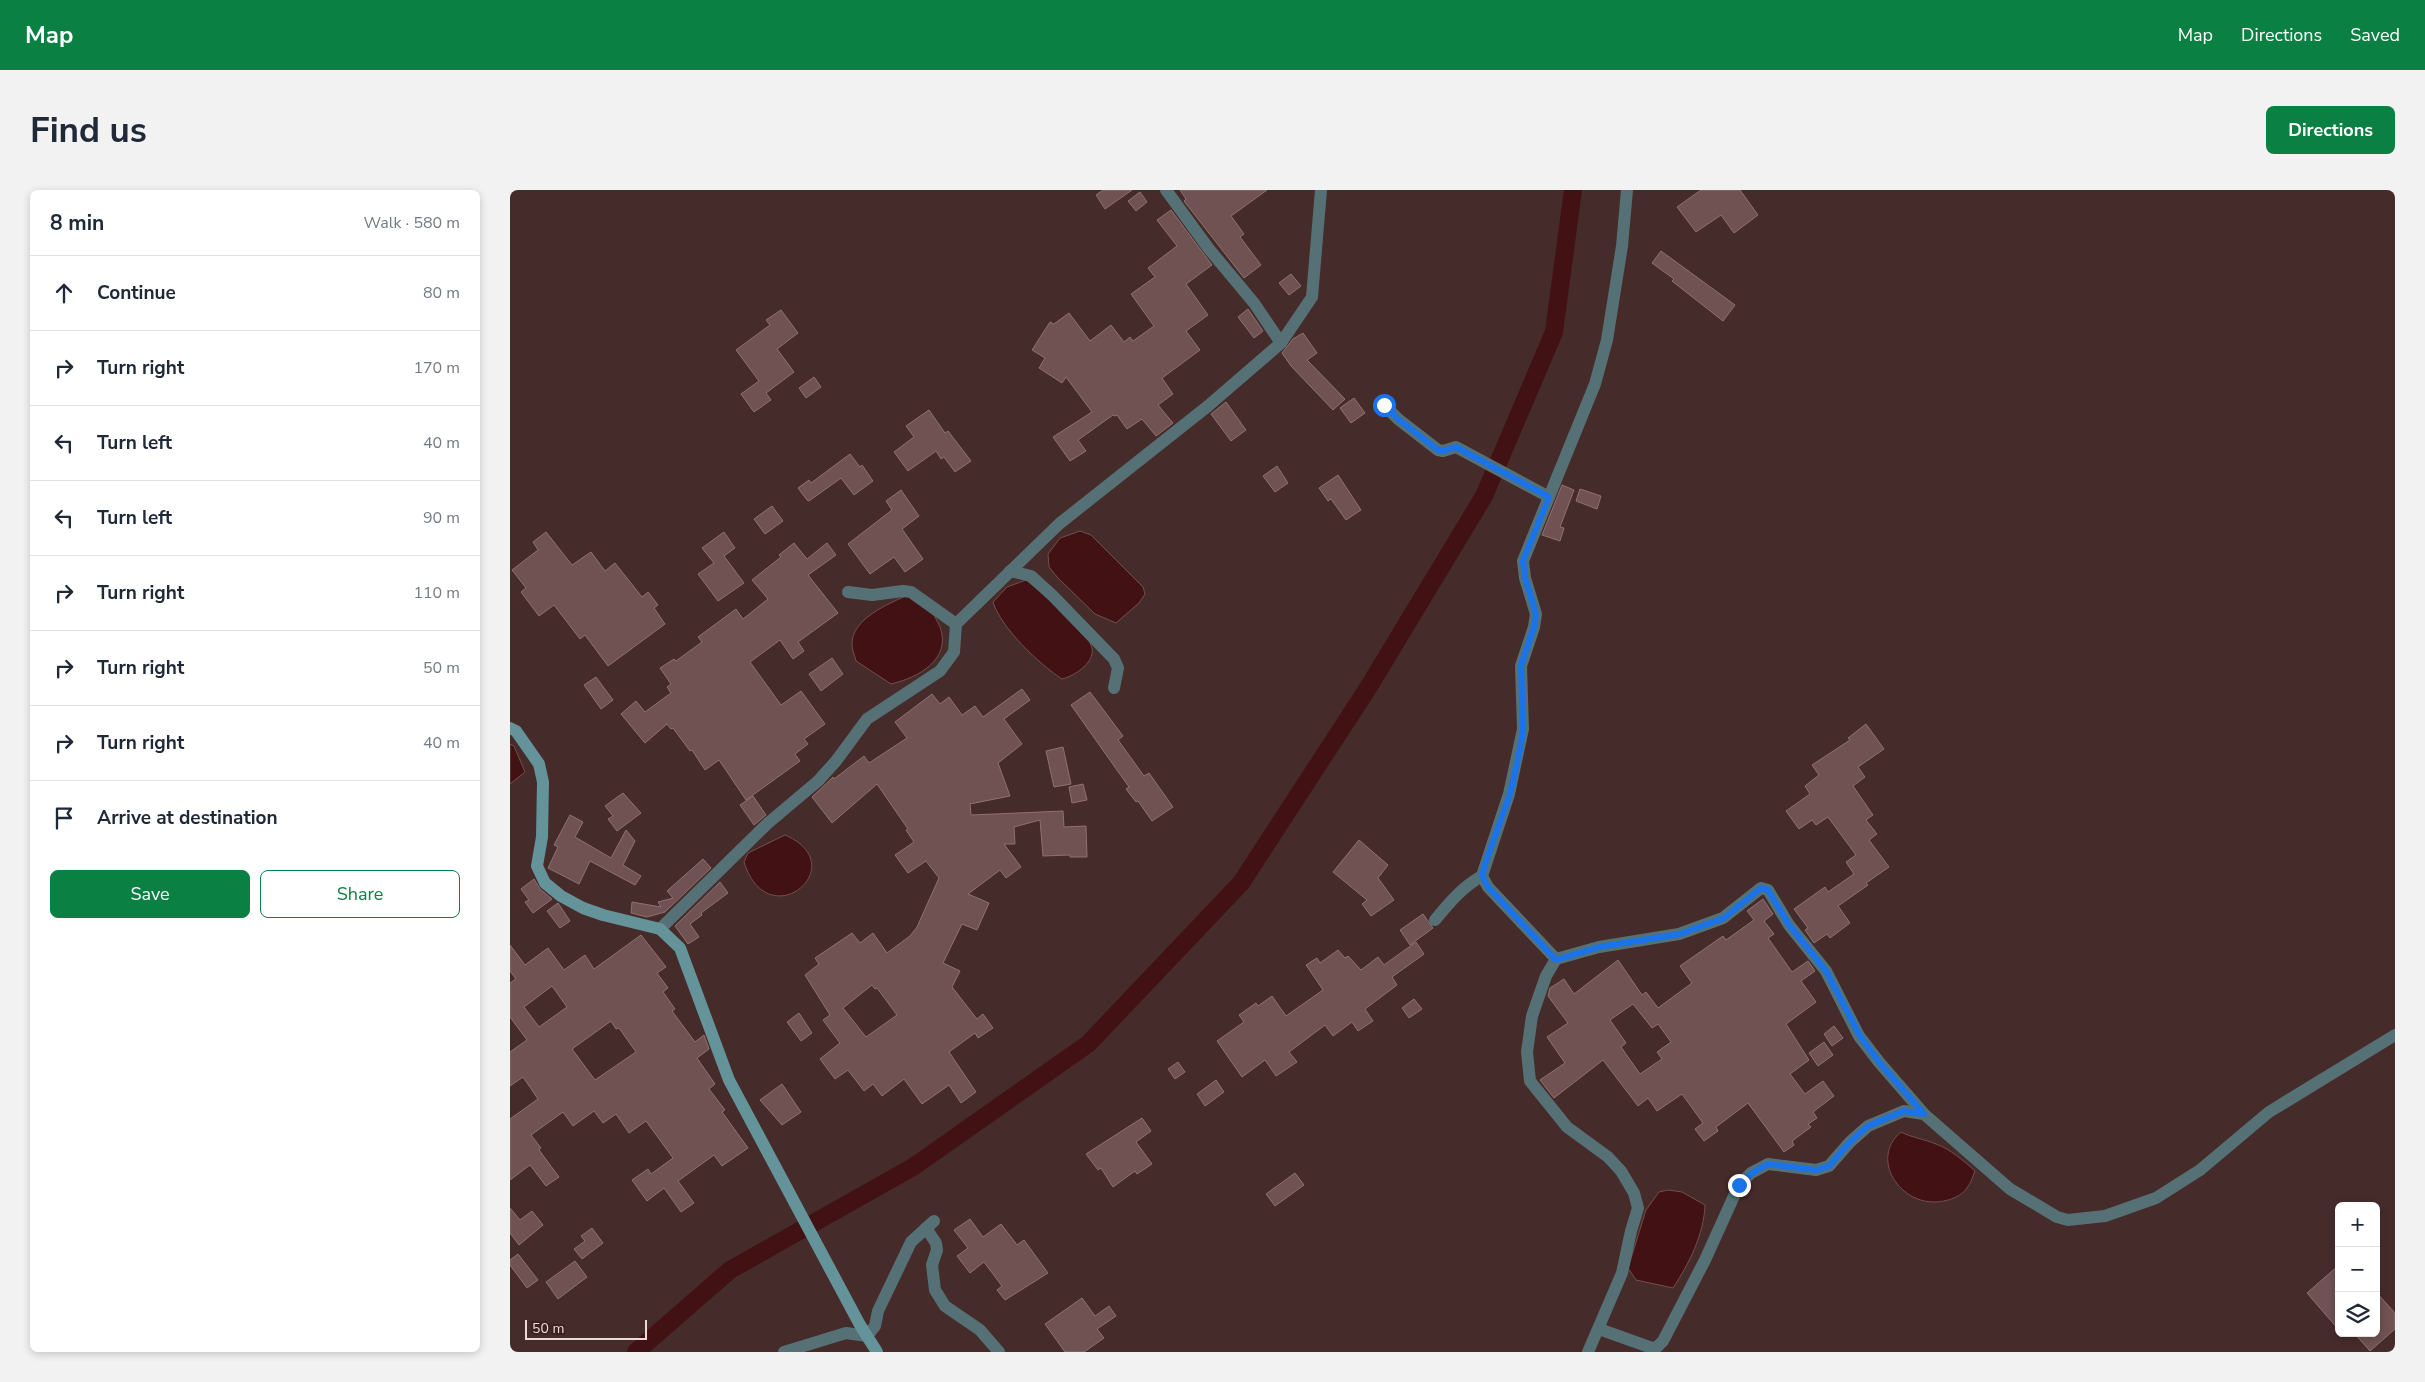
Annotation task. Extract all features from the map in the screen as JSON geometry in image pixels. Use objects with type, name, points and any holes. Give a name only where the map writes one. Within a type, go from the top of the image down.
[{"type":"street","points":[[1166,190],[1209,249],[1254,302],[1281,343]]},
{"type":"street","points":[[660,929],[767,824],[818,781],[836,761],[867,719],[940,671],[954,652],[956,624],[1059,524],[1208,406],[1281,343],[1312,297],[1321,190]]},
{"type":"street","points":[[1556,960],[1488,887],[1482,876],[1510,794],[1523,729],[1521,666],[1534,627],[1536,614],[1525,578],[1523,561],[1545,496],[1596,384],[1607,340],[1622,246],[1627,190]]},
{"type":"street","points":[[1384,405],[1398,419],[1438,450],[1443,451],[1456,447],[1463,450],[1545,496]]},
{"type":"street","points":[[1010,571],[1031,576],[1114,659],[1118,668],[1114,688]]},
{"type":"street","points":[[848,592],[872,595],[903,591],[911,592],[956,624]]},
{"type":"street","points":[[510,728],[516,731],[539,764],[543,782],[542,837],[537,866],[545,883],[560,896],[583,908],[602,915],[660,929],[680,948],[729,1080],[863,1331],[877,1352]]},
{"type":"street","points":[[1435,920],[1471,882],[1482,876]]},
{"type":"street","points":[[1588,1352],[1622,1273],[1638,1208],[1634,1193],[1621,1171],[1608,1157],[1567,1127],[1530,1080],[1527,1052],[1532,1016],[1546,976],[1556,960],[1599,947],[1680,934],[1724,918],[1761,888],[1768,890],[1789,925],[1826,971],[1860,1036],[1879,1062],[1924,1114],[2010,1189],[2057,1217],[2068,1220],[2105,1216],[2156,1198],[2200,1170],[2269,1112],[2395,1035]]},
{"type":"street","points":[[1599,1329],[1652,1348],[1657,1346],[1663,1341],[1705,1260],[1739,1185],[1752,1173],[1768,1164],[1816,1170],[1829,1166],[1850,1142],[1868,1126],[1904,1111],[1924,1114]]},
{"type":"street","points":[[784,1352],[846,1333],[863,1331],[875,1326],[878,1311],[911,1242],[930,1224],[937,1250],[932,1265],[935,1290],[945,1306],[980,1330],[998,1352]]},
{"type":"shaded area","points":[[1080,531],[1091,535],[1143,587],[1145,594],[1139,603],[1116,623],[1095,614],[1049,567],[1048,554],[1060,538]]},
{"type":"shaded area","points":[[1026,580],[1080,629],[1091,645],[1091,657],[1088,662],[1073,675],[1062,679],[1032,655],[1012,634],[997,612],[993,602],[1007,587]]},
{"type":"shaded area","points":[[908,595],[930,609],[940,627],[941,649],[937,658],[930,666],[911,677],[891,684],[856,661],[852,647],[853,636],[864,620],[872,614]]},
{"type":"shaded area","points":[[510,744],[514,746],[525,772],[510,784]]},
{"type":"shaded area","points":[[785,835],[804,848],[812,863],[809,877],[800,889],[786,895],[770,894],[756,884],[744,862],[748,853]]},
{"type":"shaded area","points":[[1901,1132],[1941,1146],[1971,1167],[1975,1171],[1966,1190],[1959,1196],[1932,1202],[1917,1199],[1905,1192],[1895,1181],[1889,1169],[1888,1156],[1891,1143]]},
{"type":"shaded area","points":[[1668,1190],[1682,1192],[1705,1205],[1699,1238],[1685,1269],[1673,1288],[1636,1280],[1628,1268],[1646,1210],[1659,1192]]},
{"type":"building","points":[[1103,190],[1132,190],[1105,209],[1096,195]]},
{"type":"building","points":[[1180,190],[1267,190],[1231,216],[1244,234],[1240,237],[1261,265],[1244,278],[1184,201],[1186,199]]},
{"type":"building","points":[[1701,190],[1740,190],[1758,215],[1734,233],[1721,215],[1696,232],[1677,207]]},
{"type":"building","points":[[1140,192],[1147,202],[1136,211],[1128,201]]},
{"type":"building","points":[[1171,210],[1212,265],[1186,284],[1208,315],[1186,331],[1200,350],[1162,378],[1173,394],[1158,405],[1173,423],[1156,436],[1142,419],[1127,429],[1117,415],[1113,415],[1078,440],[1086,451],[1070,461],[1053,437],[1092,412],[1066,377],[1062,383],[1039,368],[1045,358],[1032,350],[1050,322],[1054,324],[1069,313],[1090,341],[1111,325],[1124,342],[1130,337],[1133,341],[1154,326],[1131,294],[1155,277],[1148,268],[1177,246],[1157,220]]},
{"type":"building","points":[[1661,251],[1735,305],[1723,321],[1672,281],[1674,279],[1652,263]]},
{"type":"building","points":[[1291,274],[1301,286],[1289,295],[1279,283]]},
{"type":"building","points":[[1248,309],[1263,331],[1254,338],[1238,317]]},
{"type":"building","points":[[781,310],[798,333],[777,349],[794,372],[766,393],[771,400],[754,412],[741,394],[759,381],[736,350],[770,325],[766,320]]},
{"type":"building","points":[[1303,333],[1317,353],[1307,360],[1345,399],[1333,410],[1291,366],[1282,353],[1293,339]]},
{"type":"building","points":[[814,377],[821,387],[806,398],[799,388]]},
{"type":"building","points":[[1354,398],[1365,413],[1351,423],[1340,408]]},
{"type":"building","points":[[1226,402],[1246,430],[1231,441],[1211,414]]},
{"type":"building","points":[[929,410],[945,433],[948,431],[971,461],[955,472],[944,457],[941,459],[936,451],[908,471],[894,452],[914,437],[906,426]]},
{"type":"building","points":[[850,454],[860,467],[862,465],[873,481],[854,495],[841,478],[809,501],[807,500],[798,488],[809,480],[811,483]]},
{"type":"building","points":[[1277,466],[1288,483],[1275,492],[1263,476]]},
{"type":"building","points":[[1338,475],[1361,510],[1346,520],[1331,499],[1328,501],[1319,488]]},
{"type":"building","points":[[1562,485],[1574,490],[1560,527],[1564,528],[1560,541],[1542,535]]},
{"type":"building","points":[[1580,489],[1601,496],[1597,509],[1576,501]]},
{"type":"building","points":[[901,490],[919,516],[902,529],[923,559],[905,572],[894,557],[870,574],[848,544],[892,510],[886,501]]},
{"type":"building","points":[[772,506],[783,521],[765,534],[754,519]]},
{"type":"building","points":[[546,532],[572,565],[591,552],[605,571],[615,563],[642,597],[648,592],[658,605],[654,608],[665,624],[608,666],[585,635],[580,639],[554,605],[539,616],[521,592],[526,588],[512,570],[538,550],[533,542]]},
{"type":"building","points":[[724,532],[735,548],[724,556],[744,583],[718,601],[698,574],[714,563],[702,548]]},
{"type":"building","points":[[794,543],[807,559],[827,543],[836,555],[808,575],[838,613],[798,642],[804,651],[793,659],[780,640],[750,662],[781,705],[801,691],[825,724],[804,739],[808,744],[795,754],[800,761],[746,800],[719,760],[705,770],[692,750],[690,751],[673,728],[671,729],[667,724],[645,743],[621,714],[636,701],[645,712],[671,693],[667,687],[671,684],[660,668],[674,659],[676,661],[702,642],[698,637],[736,609],[743,619],[768,599],[752,580],[781,557],[779,555]]},
{"type":"building","points":[[832,658],[843,674],[821,691],[809,674]]},
{"type":"building","points":[[596,677],[613,700],[601,709],[584,685]]},
{"type":"building","points":[[1022,689],[1030,700],[1004,719],[1022,744],[998,763],[1010,796],[970,804],[971,815],[1063,811],[1064,827],[1086,826],[1087,857],[1070,857],[1070,855],[1043,856],[1040,820],[1014,827],[1015,844],[1004,844],[1021,867],[1006,878],[1000,870],[968,894],[989,903],[977,930],[962,924],[943,963],[960,971],[952,987],[977,1019],[983,1014],[993,1028],[978,1038],[975,1033],[949,1052],[976,1092],[961,1103],[949,1085],[922,1104],[904,1079],[882,1096],[873,1084],[864,1091],[848,1070],[835,1079],[820,1059],[840,1043],[823,1020],[830,1015],[805,975],[819,964],[815,958],[852,933],[860,943],[873,933],[887,953],[910,936],[917,927],[939,878],[926,861],[908,873],[895,855],[914,842],[906,830],[908,829],[877,784],[832,823],[812,797],[833,777],[834,779],[864,756],[869,763],[907,738],[895,722],[932,694],[940,704],[949,697],[962,715],[975,706],[983,717]],"holes":[[[872,985],[875,989],[877,988],[897,1015],[866,1037],[843,1008]]]},
{"type":"building","points":[[1090,692],[1123,736],[1118,740],[1144,776],[1149,773],[1173,807],[1152,821],[1138,801],[1136,802],[1126,789],[1129,787],[1071,705]]},
{"type":"building","points":[[1866,724],[1884,749],[1858,767],[1865,777],[1853,786],[1873,815],[1866,820],[1877,834],[1869,840],[1889,867],[1866,883],[1868,885],[1838,906],[1850,923],[1830,938],[1827,934],[1814,943],[1805,930],[1808,928],[1794,909],[1825,887],[1828,892],[1854,874],[1846,862],[1856,855],[1828,817],[1816,825],[1812,820],[1799,829],[1786,811],[1810,794],[1805,786],[1819,775],[1812,765],[1850,740],[1848,738]]},
{"type":"building","points":[[1063,747],[1071,784],[1054,787],[1046,751]]},
{"type":"building","points":[[1083,784],[1087,800],[1072,803],[1069,787]]},
{"type":"building","points":[[623,793],[641,813],[617,831],[608,819],[613,816],[605,806]]},
{"type":"building","points":[[753,796],[766,815],[754,825],[740,805]]},
{"type":"building","points":[[570,815],[583,822],[575,837],[611,858],[626,830],[635,841],[623,865],[641,876],[635,885],[590,861],[579,884],[548,868],[558,847],[554,845]]},
{"type":"building","points":[[1359,840],[1388,865],[1378,878],[1394,900],[1371,916],[1362,904],[1367,900],[1333,872]]},
{"type":"building","points":[[703,859],[711,868],[665,912],[647,917],[631,913],[632,902],[661,907],[658,902],[673,898],[667,891]]},
{"type":"building","points":[[534,879],[540,889],[552,899],[533,913],[525,902],[529,900],[521,889]]},
{"type":"building","points":[[720,882],[728,893],[701,913],[702,915],[690,924],[699,937],[688,944],[675,926]]},
{"type":"building","points":[[1763,899],[1773,914],[1764,921],[1774,934],[1768,938],[1792,972],[1808,961],[1815,971],[1801,981],[1816,1002],[1786,1024],[1809,1060],[1790,1074],[1805,1094],[1823,1081],[1834,1096],[1813,1112],[1817,1118],[1808,1124],[1811,1127],[1792,1141],[1794,1145],[1784,1152],[1748,1103],[1716,1127],[1718,1131],[1704,1141],[1695,1129],[1703,1123],[1682,1094],[1657,1111],[1648,1098],[1638,1106],[1603,1060],[1554,1098],[1540,1080],[1565,1063],[1547,1037],[1568,1023],[1548,996],[1550,988],[1564,979],[1574,994],[1618,960],[1642,995],[1646,992],[1658,1008],[1692,983],[1680,966],[1723,936],[1726,940],[1754,920],[1747,911]],"holes":[[[1633,1004],[1652,1028],[1658,1024],[1671,1042],[1657,1052],[1662,1059],[1640,1074],[1621,1047],[1626,1043],[1610,1020]]]},
{"type":"building","points":[[558,903],[570,921],[560,928],[547,911]]},
{"type":"building","points":[[1423,914],[1433,928],[1410,945],[1400,930]]},
{"type":"building","points":[[641,935],[666,967],[657,973],[668,988],[663,992],[675,1009],[672,1011],[695,1042],[704,1035],[709,1049],[697,1058],[715,1084],[709,1089],[725,1110],[722,1112],[748,1148],[722,1166],[714,1155],[678,1181],[694,1203],[681,1212],[664,1188],[647,1201],[632,1180],[648,1169],[651,1174],[673,1158],[646,1121],[629,1133],[616,1114],[603,1123],[594,1111],[573,1126],[563,1112],[531,1135],[541,1148],[539,1150],[559,1177],[546,1186],[530,1165],[510,1180],[510,1119],[538,1099],[523,1077],[510,1086],[510,1052],[527,1040],[510,1017],[510,983],[516,979],[510,971],[510,945],[525,965],[548,948],[564,970],[585,955],[594,969]],"holes":[[[552,986],[567,1007],[539,1027],[524,1007]],[[611,1021],[616,1029],[619,1028],[636,1052],[595,1080],[572,1049]]]},
{"type":"building","points":[[1416,942],[1424,954],[1392,977],[1397,985],[1365,1009],[1373,1021],[1358,1031],[1352,1022],[1333,1036],[1325,1025],[1289,1052],[1297,1062],[1276,1076],[1265,1060],[1242,1077],[1217,1041],[1244,1022],[1239,1015],[1256,1003],[1258,1006],[1272,996],[1286,1016],[1323,990],[1306,965],[1317,958],[1320,963],[1338,950],[1345,958],[1348,956],[1361,970],[1378,957],[1384,965]]},
{"type":"building","points":[[1414,999],[1422,1009],[1409,1018],[1402,1008]]},
{"type":"building","points":[[799,1013],[812,1033],[801,1041],[787,1022]]},
{"type":"building","points":[[1834,1026],[1843,1038],[1832,1046],[1824,1034]]},
{"type":"building","points":[[1824,1042],[1833,1055],[1818,1066],[1809,1053]]},
{"type":"building","points":[[1178,1062],[1185,1072],[1175,1079],[1168,1069]]},
{"type":"building","points":[[1216,1080],[1224,1092],[1205,1106],[1197,1094]]},
{"type":"building","points":[[782,1084],[801,1112],[782,1125],[760,1100]]},
{"type":"building","points":[[1142,1118],[1151,1131],[1136,1142],[1152,1164],[1137,1174],[1135,1171],[1113,1187],[1101,1168],[1098,1170],[1086,1154]]},
{"type":"building","points":[[1295,1173],[1304,1185],[1275,1206],[1266,1194]]},
{"type":"building","points":[[510,1208],[520,1220],[532,1211],[543,1225],[519,1245],[510,1233]]},
{"type":"building","points":[[970,1219],[983,1237],[1001,1224],[1017,1245],[1024,1240],[1048,1273],[1005,1300],[997,1290],[1002,1286],[984,1262],[970,1273],[957,1256],[968,1248],[954,1230]]},
{"type":"building","points":[[592,1228],[603,1243],[582,1259],[574,1249],[585,1241],[581,1236]]},
{"type":"building","points":[[518,1254],[538,1280],[527,1288],[510,1265],[510,1260]]},
{"type":"building","points":[[575,1261],[587,1277],[558,1299],[546,1282]]},
{"type":"building","points":[[2335,1268],[2335,1325],[2307,1293]]},
{"type":"building","points":[[2380,1296],[2395,1313],[2395,1329],[2370,1351],[2358,1337],[2380,1337]]},
{"type":"building","points":[[1082,1298],[1095,1316],[1109,1306],[1116,1316],[1097,1329],[1104,1338],[1084,1352],[1065,1352],[1045,1324]]},
{"type":"waterway","points":[[636,1352],[730,1270],[913,1167],[1088,1044],[1241,883],[1368,688],[1484,496],[1554,332],[1573,190]]},
{"type":"route","points":[[1384,405],[1398,419],[1438,450],[1443,451],[1456,447],[1549,497],[1523,561],[1525,578],[1536,614],[1534,627],[1521,666],[1523,729],[1520,750],[1510,794],[1482,876],[1488,887],[1556,960],[1599,947],[1680,934],[1724,918],[1761,888],[1768,890],[1773,895],[1776,904],[1789,925],[1826,971],[1860,1036],[1879,1062],[1924,1114],[1904,1111],[1868,1126],[1850,1142],[1829,1166],[1816,1170],[1782,1164],[1768,1164],[1752,1173],[1739,1185]]}]
